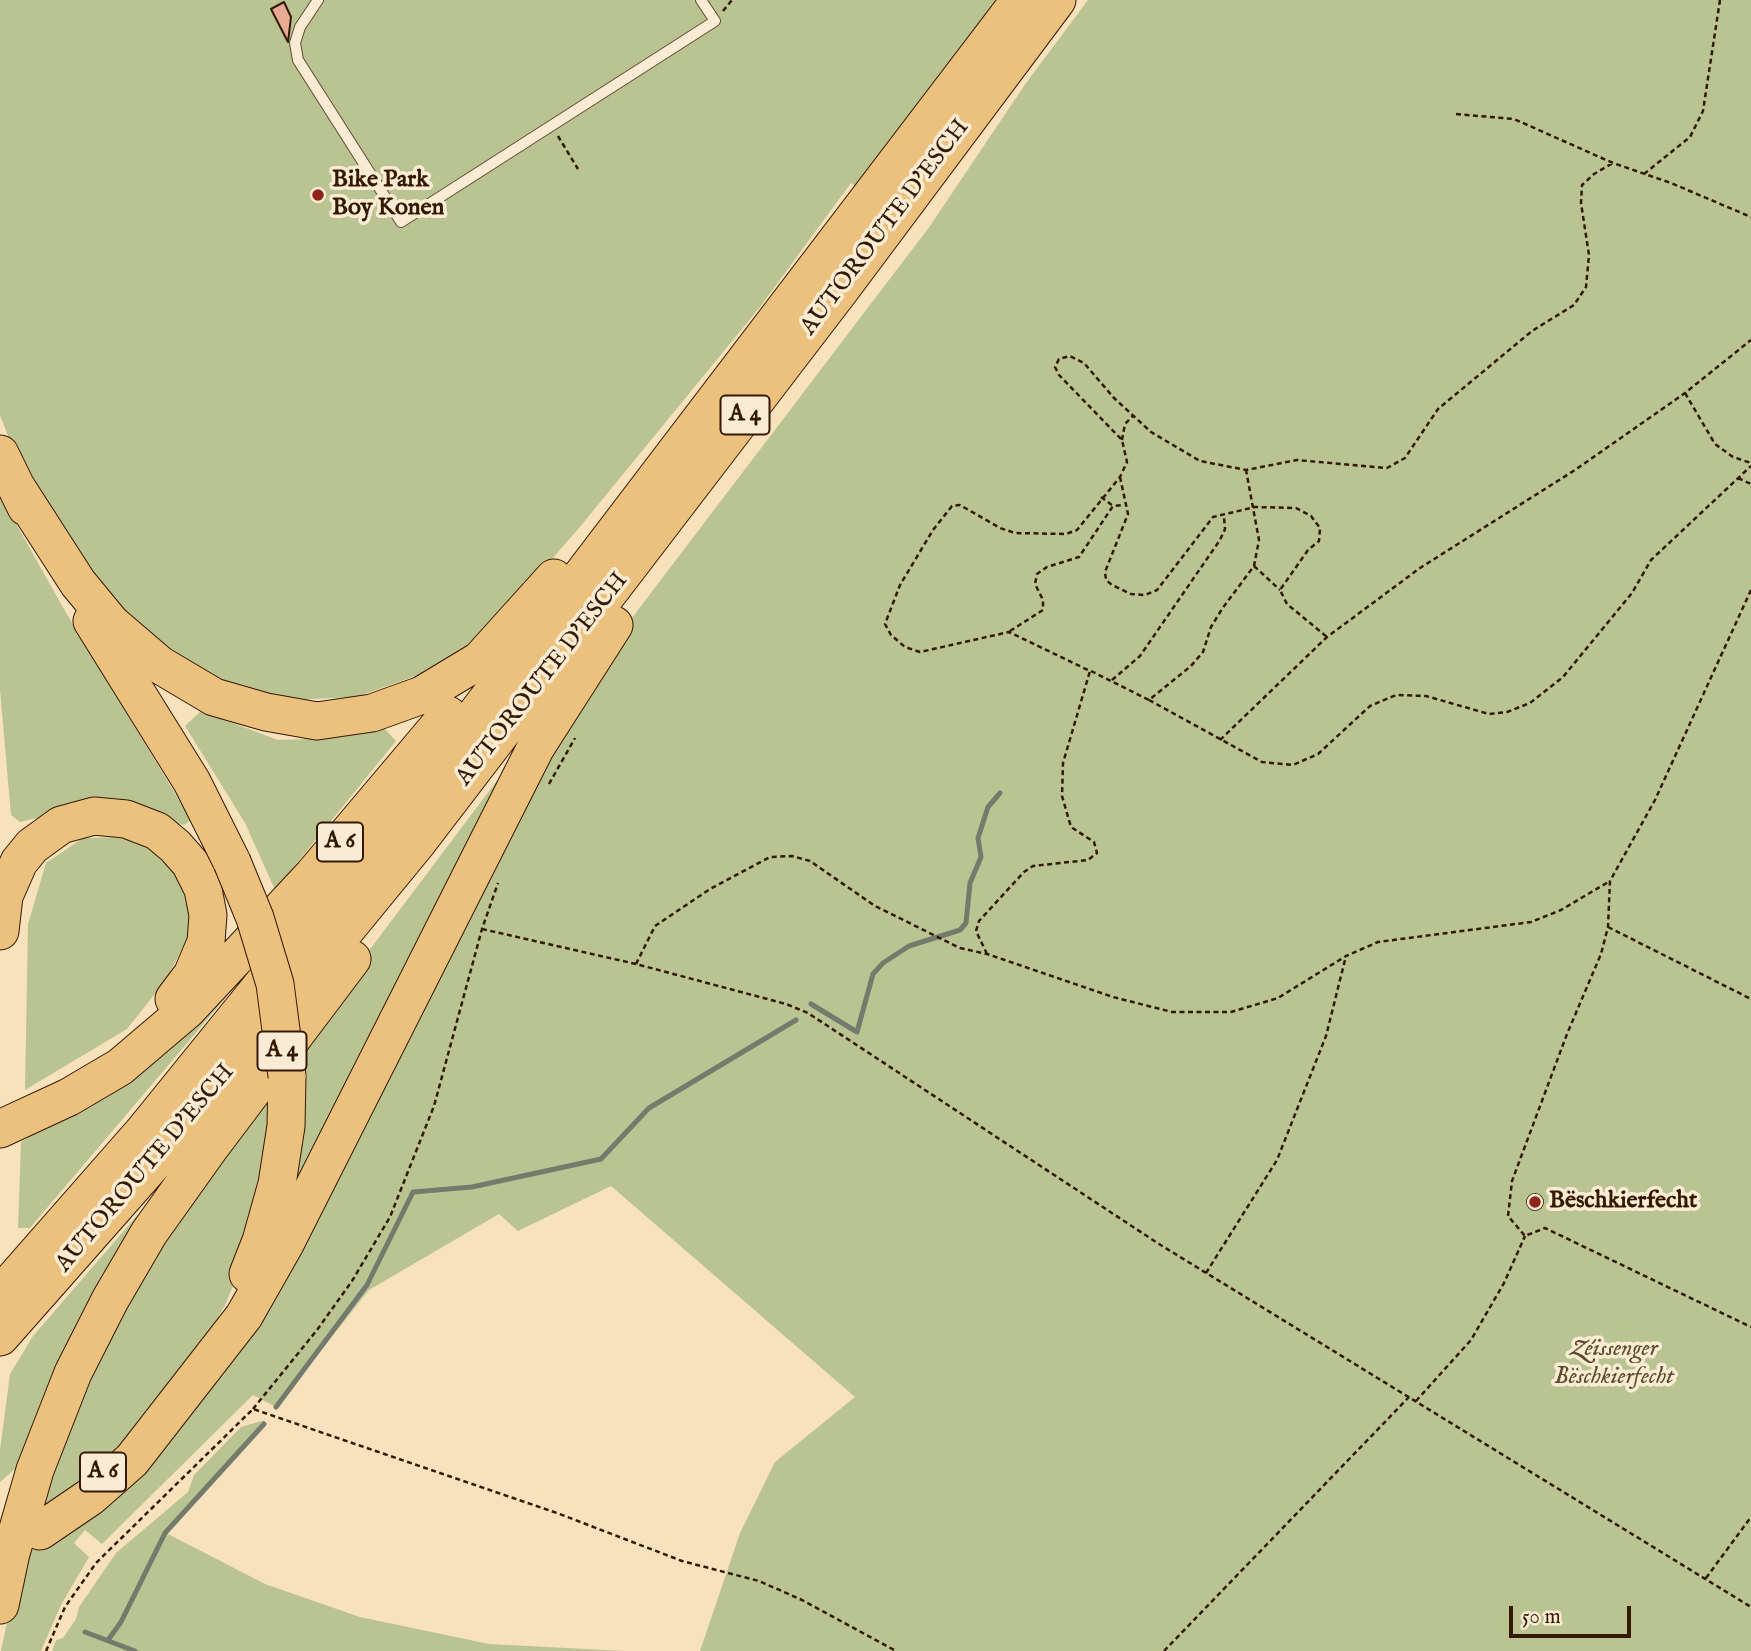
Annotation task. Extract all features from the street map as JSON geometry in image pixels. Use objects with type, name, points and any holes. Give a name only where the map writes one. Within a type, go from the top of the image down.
[{"type":"highway","name":"AUTOROUTE D'ESCH","points":[[0,1295],[144,1131],[391,827],[1020,0]]},
{"type":"highway","name":"AUTOROUTE D'ESCH","points":[[0,1337],[165,1150],[409,854],[650,541],[1057,0]]},
{"type":"highway","name":"A 4","points":[[39,1525],[90,1497],[132,1460],[244,1316],[286,1242],[536,747],[594,652],[816,350],[841,289]]},
{"type":"highway","points":[[7,469],[78,583],[111,622],[160,665],[214,697],[266,712],[317,721],[372,713],[422,695],[480,660],[574,555],[638,504]]},
{"type":"highway","points":[[7,469],[55,562],[192,782],[232,862],[255,918],[275,984],[287,1076],[286,1126],[277,1184],[264,1230],[233,1308],[205,1367]]},
{"type":"highway","name":"A 6","points":[[0,1129],[69,1097],[120,1067],[187,1010],[313,874],[577,563],[638,504]]},
{"type":"highway","name":"A 4","points":[[0,1605],[11,1553],[35,1470],[73,1373],[110,1300],[149,1233],[211,1146],[601,627],[650,541]]},
{"type":"highway","points":[[0,931],[4,896],[19,862],[32,846],[61,825],[94,816],[127,819],[156,831],[175,846],[190,863],[202,890],[208,915],[206,942],[192,975],[160,1016],[114,1053],[65,1086],[0,1115]]},
{"type":"lane","points":[[318,0],[300,27],[295,43],[298,60],[401,222],[715,22],[701,0]]},
{"type":"path","points":[[1644,174],[1690,137],[1703,111],[1720,0]]},
{"type":"path","points":[[1456,114],[1514,119],[1613,163],[1751,217]]},
{"type":"path","points":[[551,126],[578,169]]},
{"type":"path","points":[[1122,440],[1059,375],[1055,367],[1059,359],[1070,356],[1084,363],[1151,432],[1200,461],[1246,470],[1297,460],[1387,468],[1405,458],[1438,409],[1532,331],[1574,305],[1586,287],[1589,255],[1581,203],[1582,185],[1613,163]]},
{"type":"path","points":[[1220,740],[1327,636],[1420,568],[1574,470],[1685,393],[1751,340]]},
{"type":"path","points":[[1009,632],[1149,699],[1262,762],[1293,765],[1318,754],[1370,706],[1396,695],[1426,696],[1489,714],[1507,712],[1530,703],[1563,677],[1632,593],[1651,560],[1751,464],[1733,457],[1715,444],[1685,393]]},
{"type":"path","points":[[1113,506],[1079,557],[1047,567],[1037,574],[1035,584],[1043,600],[1043,610],[1009,632],[920,652],[905,647],[891,635],[885,624],[900,585],[933,530],[952,506],[960,505],[1000,528],[1015,533],[1066,534],[1077,530],[1101,497],[1120,477],[1127,462],[1122,440],[1125,424],[1133,416]]},
{"type":"path","points":[[1149,699],[1191,666],[1203,652],[1217,618],[1254,566],[1259,540],[1246,470]]},
{"type":"path","points":[[1120,477],[1128,514],[1105,572],[1106,580],[1131,594],[1145,595],[1157,590],[1209,521],[1219,515],[1224,517]]},
{"type":"path","points":[[1738,478],[1751,484]]},
{"type":"path","points":[[1101,497],[1113,506],[1124,505]]},
{"type":"path","points":[[1224,517],[1233,511],[1255,507],[1296,508],[1311,516],[1320,528],[1319,541],[1308,550],[1280,590]]},
{"type":"path","points":[[1112,680],[1140,656],[1220,540],[1225,529],[1224,517]]},
{"type":"path","points":[[1254,566],[1280,590],[1287,604],[1327,636]]},
{"type":"path","points":[[1525,1236],[1508,1216],[1512,1181],[1567,1034],[1601,954],[1608,927],[1610,881],[1655,800],[1751,590]]},
{"type":"path","points":[[987,954],[976,931],[979,922],[1024,872],[1034,866],[1088,860],[1097,853],[1094,842],[1071,827],[1062,796],[1063,763],[1090,671]]},
{"type":"path","points":[[545,789],[576,736]]},
{"type":"path","points":[[636,964],[655,926],[710,889],[770,857],[792,856],[810,861],[875,906],[960,948],[987,954],[1113,997],[1184,1012],[1231,1012],[1278,998],[1346,956],[1378,942],[1531,922],[1561,910],[1610,881]]},
{"type":"path","points":[[46,1651],[65,1607],[96,1563],[253,1409],[317,1330],[352,1281],[390,1217],[434,1107],[482,929],[502,873]]},
{"type":"path","points":[[1608,927],[1751,999]]},
{"type":"path","points":[[482,929],[636,964],[786,1004],[808,1013],[1206,1273],[1751,1607]]},
{"type":"path","points":[[1206,1273],[1277,1160],[1326,1036],[1346,956]]},
{"type":"path","points":[[1416,1401],[1471,1340],[1504,1283],[1525,1236],[1545,1227],[1751,1326]]},
{"type":"path","points":[[1164,1651],[1409,1396]]},
{"type":"path","points":[[253,1409],[557,1513],[681,1561],[759,1581],[802,1600],[896,1651]]},
{"type":"path","points":[[1706,1578],[1751,1517]]},
{"type":"green space","points":[[0,0],[999,0],[859,188],[851,183],[760,307],[579,528],[496,623],[459,653],[424,673],[356,697],[291,700],[223,682],[169,652],[126,611],[72,547],[8,436],[0,415]]},
{"type":"green space","name":"Zéissenger Bëschkierfecht","points":[[1088,0],[1751,0],[1751,1651],[700,1651],[740,1533],[775,1462],[855,1397],[611,1186],[518,1231],[499,1214],[369,1290],[276,1407],[253,1395],[102,1544],[85,1530],[74,1543],[89,1557],[61,1605],[41,1651],[1,1651],[21,1555],[117,1305],[271,1083],[272,1105],[252,1239],[226,1303],[194,1360],[155,1414],[104,1464],[38,1511],[174,1430],[286,1201],[301,1041],[532,734],[625,627],[930,226],[1026,83]]},
{"type":"green space","points":[[0,495],[65,611],[191,820],[184,825],[118,810],[64,812],[20,822],[11,815],[0,690]]},
{"type":"green space","points":[[201,711],[278,740],[330,738],[384,728],[396,741],[275,890],[245,823],[185,726]]},
{"type":"green space","points":[[123,837],[160,854],[184,885],[191,931],[166,980],[127,1029],[25,1090],[28,924],[46,863],[83,838]]},
{"type":"green space","points":[[239,982],[30,1228],[18,1228],[21,1142],[141,1072]]},
{"type":"green space","points":[[198,1145],[23,1462],[0,1482],[0,1450],[10,1374],[33,1336]]},
{"type":"green space","points":[[265,1420],[166,1533],[265,1584],[360,1617],[489,1644],[625,1651],[52,1651],[56,1640],[63,1638],[76,1619],[79,1607],[116,1553],[188,1492],[194,1475],[241,1427]]},
{"type":"building","points":[[284,2],[291,17],[288,42],[271,9]]},
{"type":"building","name":"Bëschkierfecht","points":[[1532,1194],[1538,1194],[1543,1202],[1541,1208],[1532,1210],[1527,1205],[1527,1199]]},
{"type":"waterway","points":[[811,1004],[857,1032],[873,974],[883,963],[909,946],[960,930],[966,923],[970,883],[981,857],[978,838],[988,807],[1000,793]]},
{"type":"waterway","points":[[276,1407],[367,1285],[413,1192],[472,1187],[601,1159],[649,1108],[796,1020]]},
{"type":"waterway","points":[[108,1640],[121,1622],[165,1533],[264,1424]]},
{"type":"waterway","points":[[85,1632],[135,1651]]},
{"type":"place","name":"Bike Park Boy Konen","points":[[318,195]]},
{"type":"place","name":"Bëschkierfecht","points":[[1535,1202]]}]
